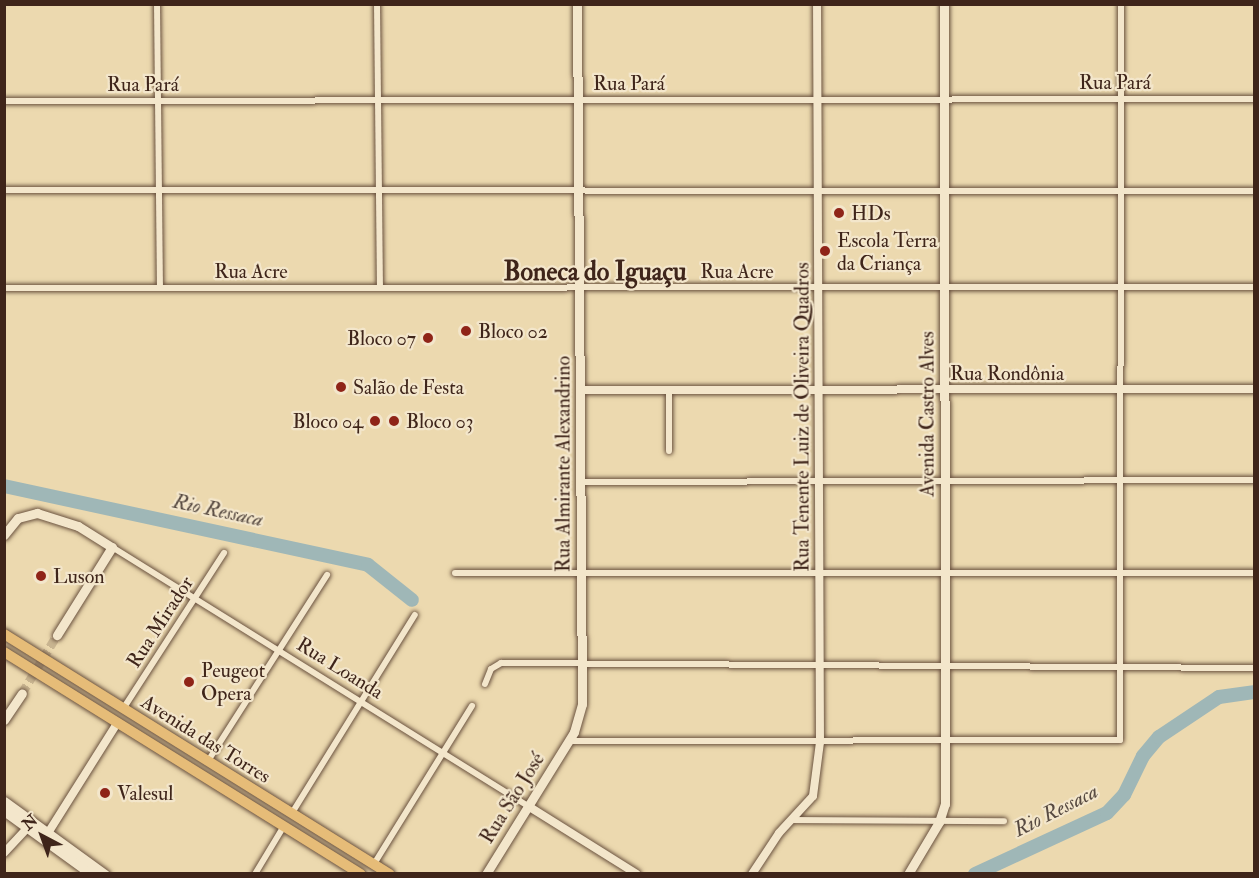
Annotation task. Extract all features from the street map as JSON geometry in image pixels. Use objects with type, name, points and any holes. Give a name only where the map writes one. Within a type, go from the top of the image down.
[{"type":"highway","name":"Avenida das Torres","points":[[4,634],[389,873]]},
{"type":"highway","name":"Avenida das Torres","points":[[4,652],[361,873]]},
{"type":"main road","name":"Rua Almirante Alexandrino","points":[[569,741],[581,712],[582,663],[577,4]]},
{"type":"main road","name":"Avenida Castro Alves","points":[[908,873],[939,822],[945,804],[944,4]]},
{"type":"main road","name":"Rua Loanda","points":[[4,535],[18,518],[31,513],[70,522],[112,547]]},
{"type":"main road","points":[[57,635],[112,547]]},
{"type":"main road","points":[[4,720],[22,693]]},
{"type":"main road","name":"Rua São José","points":[[486,873],[569,741]]},
{"type":"main road","points":[[4,801],[30,825],[91,873]]},
{"type":"main road","points":[[4,811],[48,833],[105,873]]},
{"type":"street","points":[[157,4],[160,288]]},
{"type":"street","points":[[377,4],[380,288]]},
{"type":"street","name":"Rua Tenente Luiz de Oliveira Quadros","points":[[752,873],[791,820],[813,796],[820,742],[817,4]]},
{"type":"street","points":[[569,741],[1120,740],[1122,667],[1121,4]]},
{"type":"street","name":"Rua Pará","points":[[4,101],[1254,99]]},
{"type":"street","points":[[4,190],[1254,191]]},
{"type":"street","name":"Rua Acre","points":[[4,288],[1254,287]]},
{"type":"street","points":[[669,389],[669,451]]},
{"type":"street","name":"Rua Rondônia","points":[[580,390],[1254,389]]},
{"type":"street","points":[[581,482],[1254,480]]},
{"type":"street","name":"Rua Loanda","points":[[112,547],[636,873]]},
{"type":"street","name":"Rua Mirador","points":[[123,709],[224,553]]},
{"type":"street","points":[[455,573],[1254,573]]},
{"type":"street","points":[[208,761],[327,575]]},
{"type":"street","points":[[292,813],[415,615]]},
{"type":"street","points":[[485,684],[491,669],[501,663],[1254,668]]},
{"type":"street","points":[[374,864],[472,706]]},
{"type":"street","points":[[48,833],[118,722]]},
{"type":"street","points":[[791,820],[1004,821]]},
{"type":"street","points":[[4,853],[30,825]]},
{"type":"street","points":[[255,873],[284,826]]},
{"type":"waterway","name":"Rio Ressaca","points":[[4,486],[368,565],[412,600]]},
{"type":"waterway","name":"Rio Ressaca","points":[[975,874],[1107,813],[1124,795],[1143,756],[1159,737],[1219,697],[1254,692]]},
{"type":"tunnel","points":[[22,693],[57,635]]},
{"type":"place","name":"HDs","points":[[839,213]]},
{"type":"place","name":"Escola Terra da Criança","points":[[825,251]]},
{"type":"place","name":"Bloco 02","points":[[466,331]]},
{"type":"place","name":"Bloco 07","points":[[428,338]]},
{"type":"place","name":"Salão de Festa","points":[[341,387]]},
{"type":"place","name":"Bloco 04","points":[[375,421]]},
{"type":"place","name":"Bloco 03","points":[[394,421]]},
{"type":"place","name":"Luson","points":[[41,576]]},
{"type":"place","name":"Peugeot Opera","points":[[189,682]]},
{"type":"place","name":"Valesul","points":[[105,793]]},
{"type":"district","name":"Boneca do Iguaçu","points":[[595,273]]}]
